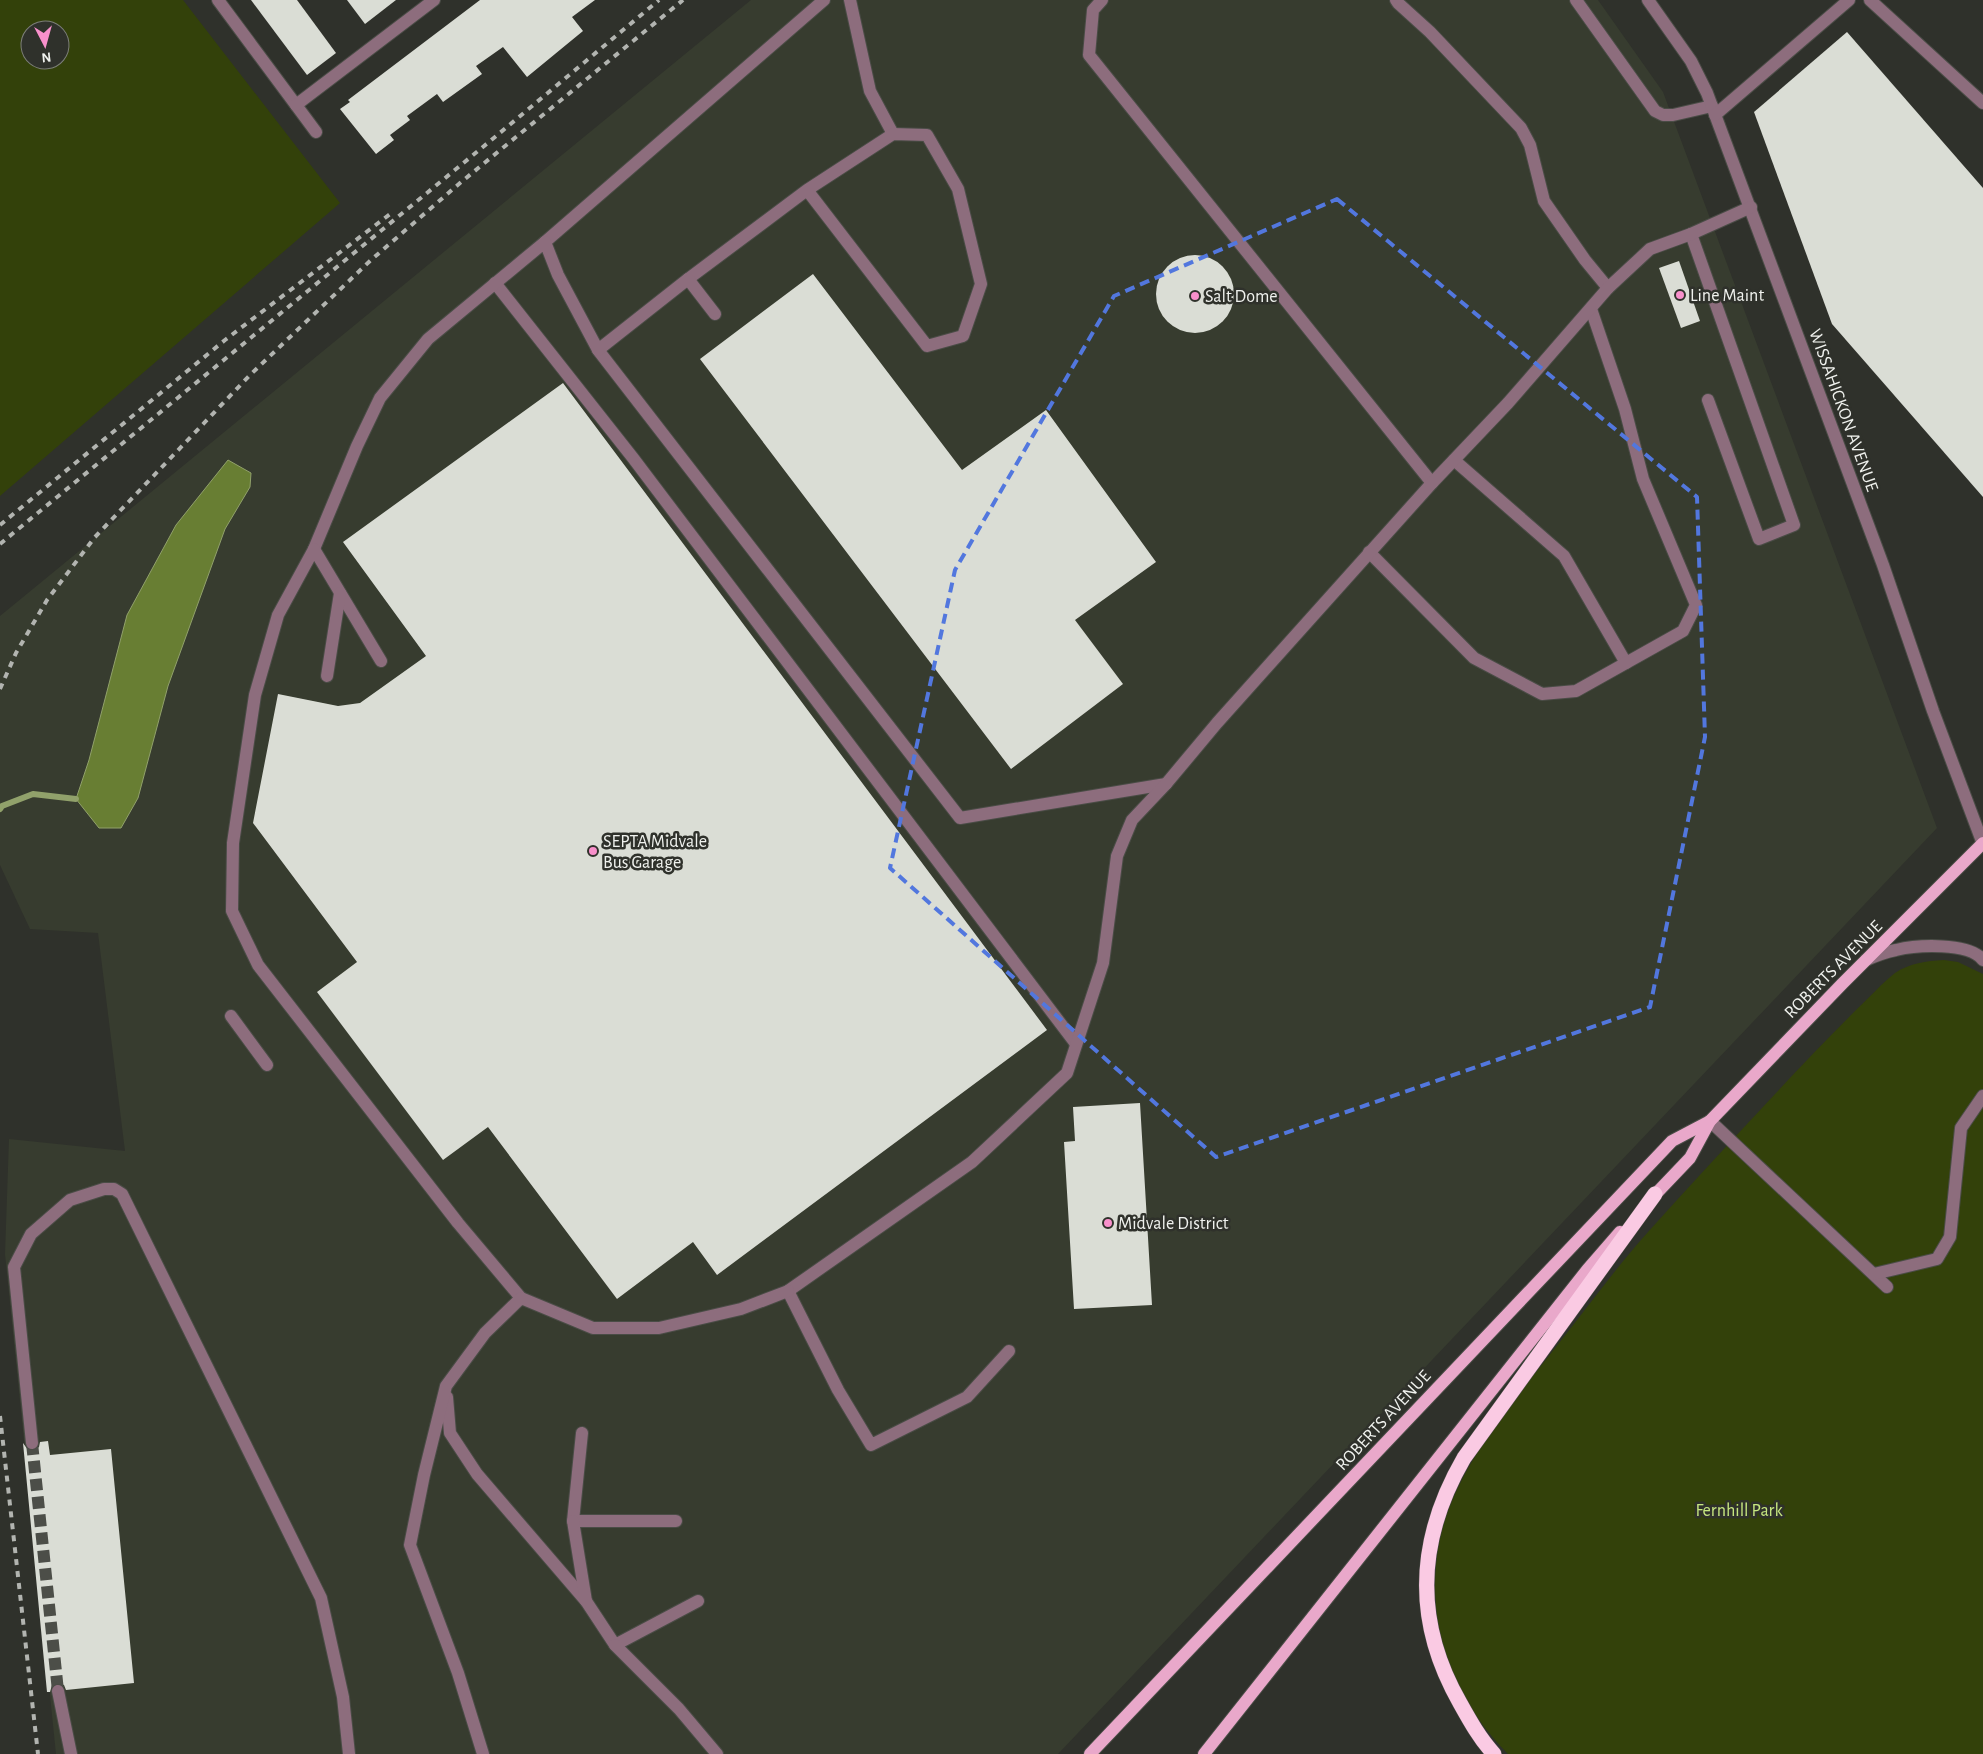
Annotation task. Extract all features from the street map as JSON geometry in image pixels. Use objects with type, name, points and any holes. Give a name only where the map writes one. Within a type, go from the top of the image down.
[{"type":"highway","points":[[1494,1754],[1459,1702],[1450,1686],[1439,1658],[1428,1609],[1427,1593],[1428,1557],[1433,1532],[1444,1498],[1464,1458],[1655,1194]]},
{"type":"main road","name":"ROBERTS AVENUE","points":[[1204,1754],[1588,1270],[1655,1194],[1690,1158],[1710,1121],[1866,960],[1983,843]]},
{"type":"main road","name":"ROBERTS AVENUE","points":[[1090,1754],[1672,1140],[1710,1121]]},
{"type":"street","points":[[218,0],[316,132]]},
{"type":"street","points":[[296,105],[434,0]]},
{"type":"street","points":[[824,0],[545,242],[428,339],[380,398],[357,446],[314,549],[278,615],[255,695],[233,843],[232,911],[258,965],[458,1222],[521,1298],[593,1328],[659,1328],[741,1309],[788,1291],[972,1162],[1066,1073],[1102,963],[1117,856],[1132,820],[1166,784],[1217,723],[1369,552],[1608,288],[1650,249],[1692,234],[1751,207]]},
{"type":"street","points":[[850,0],[870,91],[893,134]]},
{"type":"street","points":[[1102,0],[1093,10],[1089,55],[1432,482]]},
{"type":"street","points":[[1396,0],[1398,4],[1430,32],[1521,128],[1530,145],[1544,201],[1585,260],[1608,288]]},
{"type":"street","points":[[1576,0],[1655,111],[1662,116],[1713,111],[1849,0]]},
{"type":"street","name":"WISSAHICKON AVENUE","points":[[1648,0],[1700,77],[1751,207],[1883,565],[1933,711],[1983,843]]},
{"type":"street","points":[[1870,0],[1983,103]]},
{"type":"street","points":[[598,350],[688,279],[807,190],[893,134],[927,135],[958,189],[981,284],[963,336],[927,346],[807,190]]},
{"type":"street","points":[[1692,234],[1794,526],[1759,539],[1708,400]]},
{"type":"street","points":[[545,242],[558,275],[598,350],[960,818],[1166,784]]},
{"type":"street","points":[[688,279],[715,314]]},
{"type":"street","points":[[495,283],[633,458],[1076,1044]]},
{"type":"street","points":[[1369,552],[1474,658],[1542,694],[1576,692],[1683,631],[1696,605],[1643,479],[1625,409],[1591,309]]},
{"type":"street","points":[[1454,460],[1564,556],[1626,663]]},
{"type":"street","points":[[314,549],[381,661]]},
{"type":"street","points":[[327,676],[340,593]]},
{"type":"street","points":[[1866,960],[1895,950],[1916,946],[1941,947],[1978,954],[1983,960]]},
{"type":"street","points":[[231,1016],[267,1065]]},
{"type":"street","points":[[1874,1274],[1937,1259],[1950,1237],[1961,1128],[1983,1096]]},
{"type":"street","points":[[1710,1121],[1887,1287]]},
{"type":"street","points":[[32,1442],[14,1267],[31,1234],[70,1200],[104,1189],[114,1189],[122,1194],[321,1598],[343,1697],[348,1754]]},
{"type":"street","points":[[788,1291],[838,1390],[871,1445],[967,1397],[1010,1351]]},
{"type":"street","points":[[483,1754],[458,1673],[410,1545],[424,1475],[446,1386],[485,1333],[521,1298]]},
{"type":"street","points":[[446,1386],[450,1433],[477,1474],[586,1601],[615,1645],[680,1709],[717,1754]]},
{"type":"street","points":[[582,1433],[573,1521],[586,1601]]},
{"type":"street","points":[[573,1521],[676,1521]]},
{"type":"street","points":[[615,1645],[698,1601]]},
{"type":"street","points":[[58,1691],[71,1754]]},
{"type":"highlighted area","points":[[1337,199],[1697,497],[1705,737],[1650,1007],[1216,1157],[890,868],[955,570],[1114,296]]},
{"type":"shaded area","points":[[751,0],[1598,0],[1663,92],[1937,828],[1058,1754],[56,1754],[5,1254],[9,1139],[125,1151],[98,933],[30,929],[0,865],[0,616]]},
{"type":"shaded area","points":[[228,460],[251,473],[250,487],[225,529],[168,686],[138,798],[121,828],[99,828],[76,799],[89,760],[127,615],[176,525]]},
{"type":"green space","points":[[0,0],[183,0],[340,203],[0,496]]},
{"type":"green space","name":"Fernhill Park","points":[[1944,960],[1958,962],[1983,974],[1983,1754],[1508,1754],[1471,1707],[1457,1682],[1446,1655],[1435,1599],[1440,1539],[1447,1514],[1471,1464],[1519,1394],[1623,1261],[1786,1082],[1895,973],[1918,963]]},
{"type":"building","points":[[251,0],[297,0],[336,53],[307,75]]},
{"type":"building","points":[[347,0],[396,0],[365,24]]},
{"type":"building","points":[[480,0],[595,0],[572,17],[583,31],[527,77],[503,47],[476,66],[482,74],[443,102],[437,94],[407,116],[410,120],[390,135],[394,140],[376,154],[340,109],[350,102],[348,100]]},
{"type":"building","points":[[1847,32],[1983,188],[1983,497],[1832,324],[1754,112]]},
{"type":"building","name":"Salt Dome","points":[[1195,255],[1210,258],[1222,267],[1231,279],[1234,294],[1231,309],[1222,321],[1210,330],[1195,333],[1180,330],[1168,321],[1159,309],[1156,294],[1159,279],[1168,267],[1180,258]]},
{"type":"building","name":"Line Maint","points":[[1679,261],[1700,321],[1681,328],[1659,268]]},
{"type":"building","points":[[813,274],[962,470],[1046,410],[1156,562],[1075,620],[1123,684],[1011,769],[700,359]]},
{"type":"building","name":"SEPTA Midvale Bus Garage","points":[[563,383],[1047,1030],[717,1275],[693,1242],[617,1299],[488,1127],[443,1160],[317,992],[357,962],[253,823],[278,694],[338,706],[360,703],[426,656],[343,542]]},
{"type":"building","name":"Midvale District","points":[[1140,1103],[1152,1305],[1074,1309],[1064,1142],[1075,1141],[1073,1107]]},
{"type":"building","points":[[48,1441],[50,1455],[111,1449],[134,1683],[66,1690],[64,1685],[57,1683],[52,1685],[50,1692],[47,1692],[23,1443],[28,1450],[33,1451],[39,1447],[40,1442]]},
{"type":"waterway","points":[[0,809],[2,806],[33,794],[76,799]]},
{"type":"tunnel","points":[[32,1443],[58,1691]]},
{"type":"railway","points":[[0,544],[659,0]]},
{"type":"railway","points":[[0,689],[16,653],[47,600],[95,537],[250,375],[371,260],[460,183],[683,0]]},
{"type":"railway","points":[[0,525],[225,340],[394,211]]},
{"type":"railway","points":[[0,1416],[38,1754]]},
{"type":"place","name":"Line Maint","points":[[1680,295]]},
{"type":"place","name":"Salt Dome","points":[[1195,296]]},
{"type":"place","name":"SEPTA Midvale Bus Garage","points":[[593,851]]},
{"type":"place","name":"Midvale District","points":[[1108,1223]]}]
